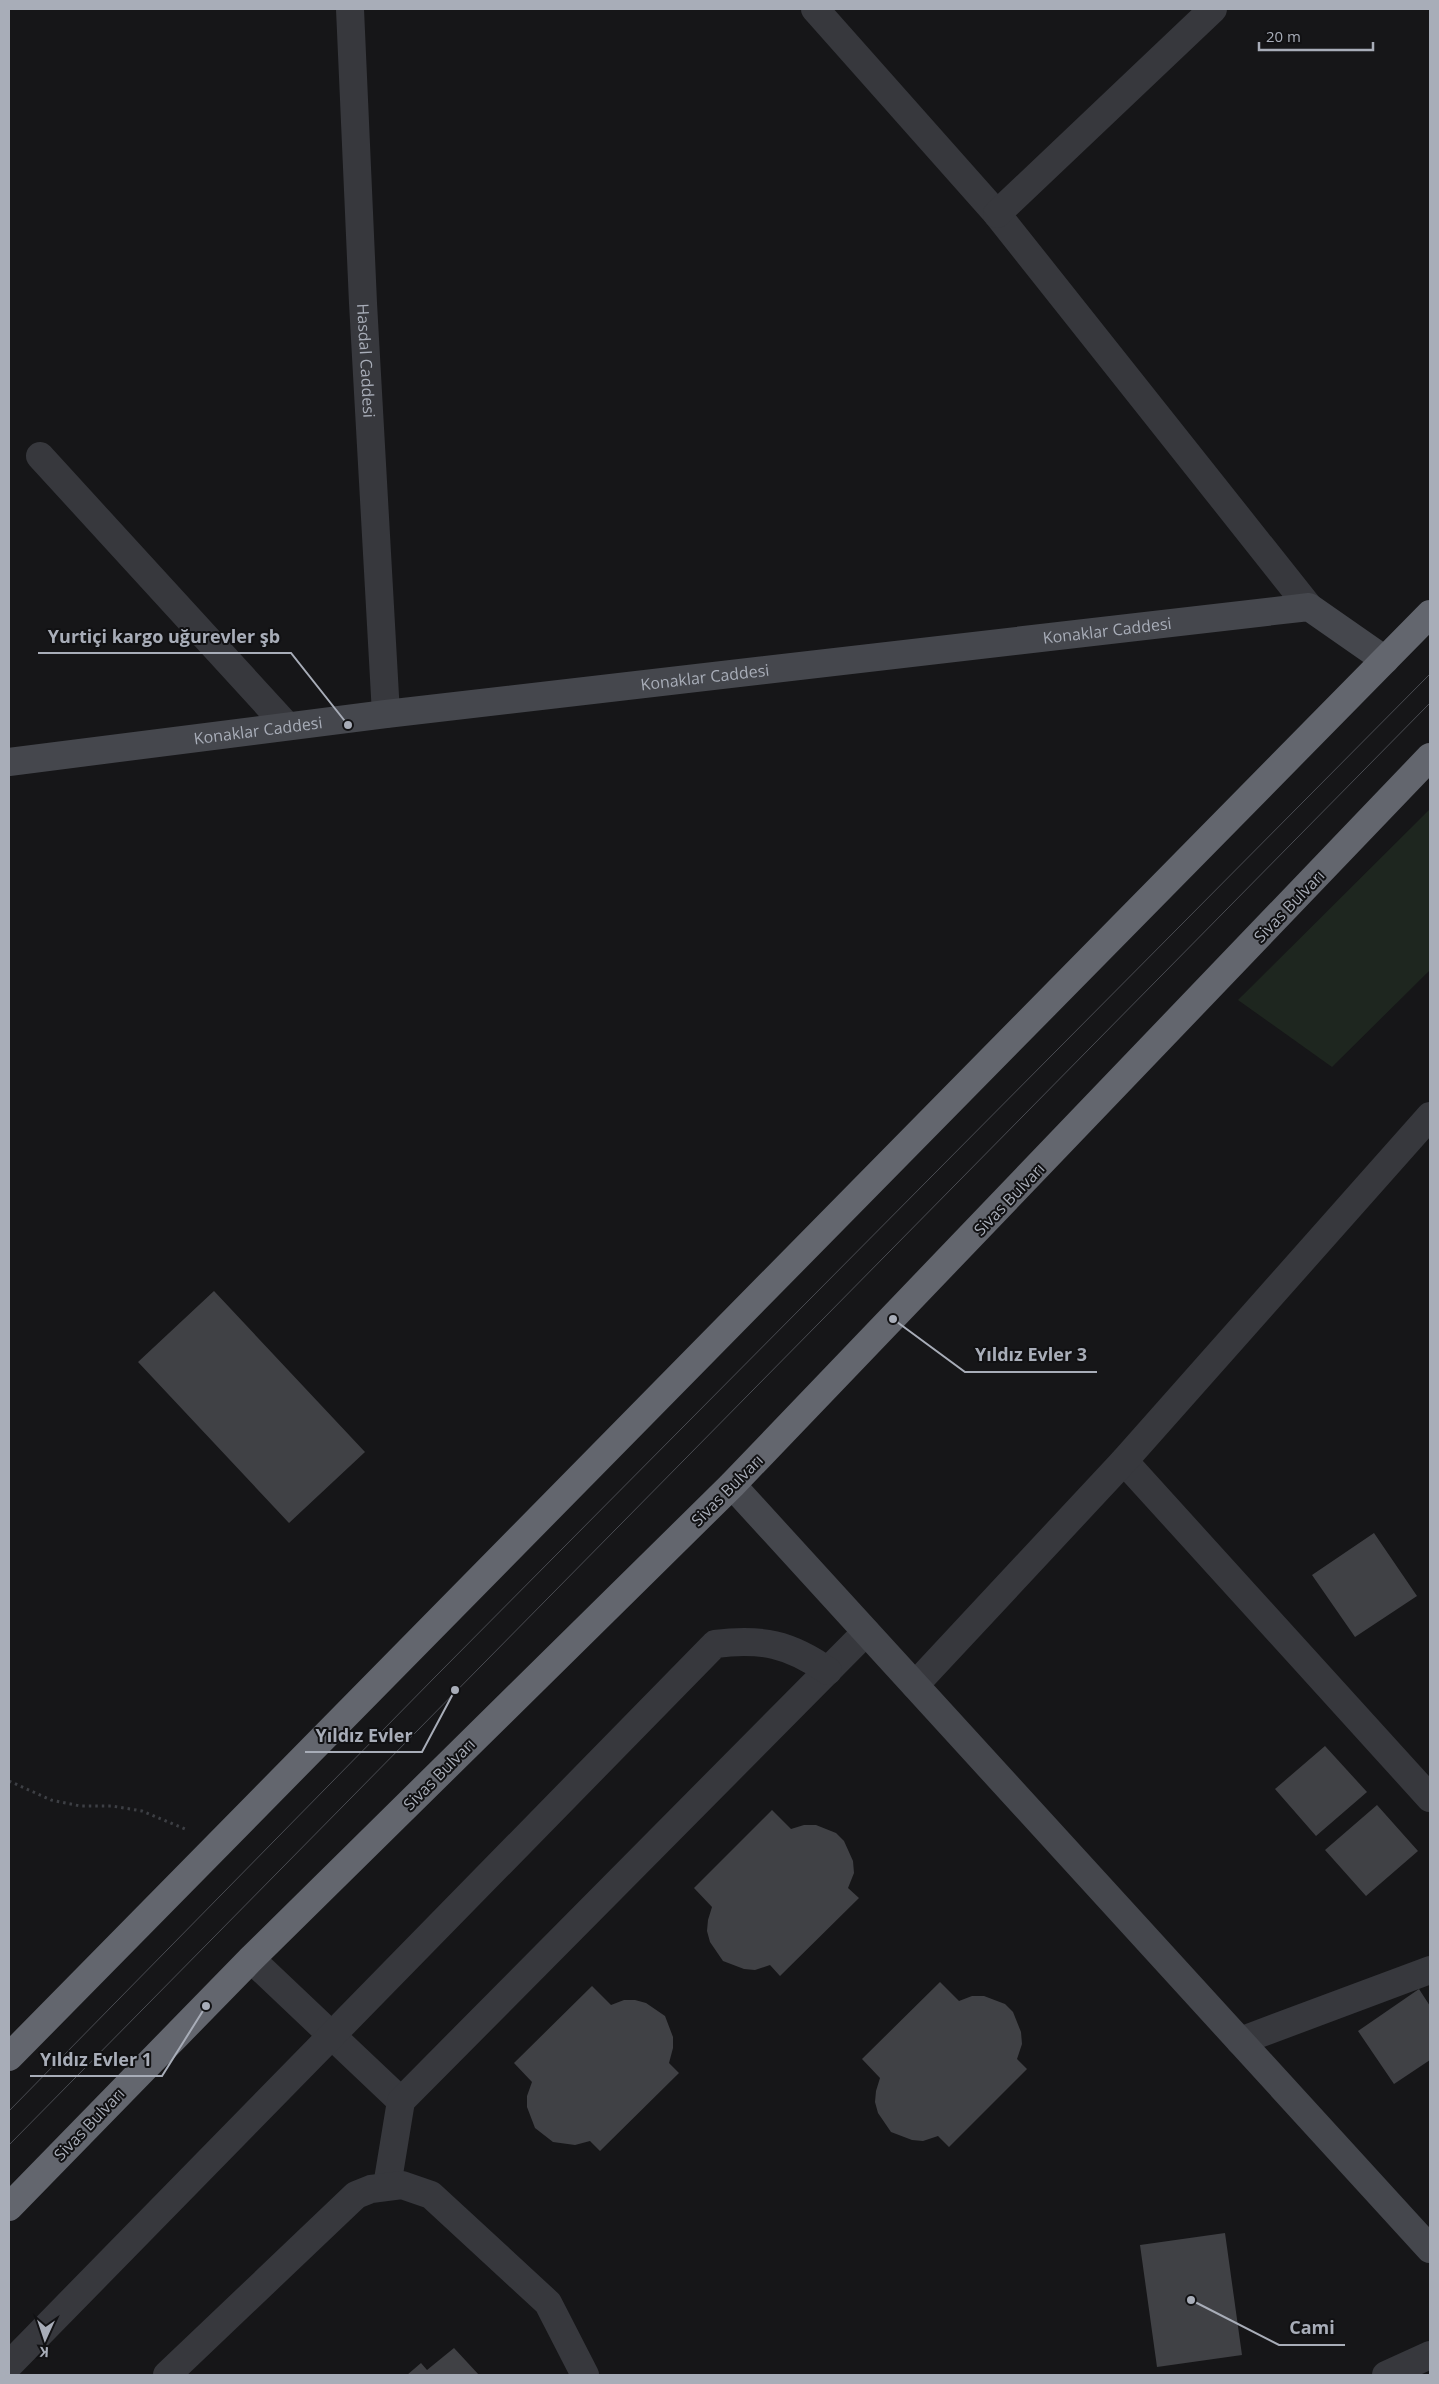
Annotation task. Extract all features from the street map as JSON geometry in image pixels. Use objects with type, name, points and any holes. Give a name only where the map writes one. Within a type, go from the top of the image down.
[{"type":"highway","points":[[9,2057],[1430,614]]},
{"type":"highway","name":"Sivas Bulvarı","points":[[9,2207],[252,1959],[732,1485],[1430,757]]},
{"type":"street","name":"Hasdal Caddesi","points":[[350,9],[364,323],[386,714]]},
{"type":"street","points":[[815,9],[997,214],[1309,607],[1385,660]]},
{"type":"street","points":[[997,214],[1213,9]]},
{"type":"street","points":[[40,456],[287,726]]},
{"type":"street","name":"Konaklar Caddesi","points":[[9,762],[386,714],[1309,607]]},
{"type":"street","points":[[915,1685],[1124,1461],[1430,1116]]},
{"type":"street","points":[[1124,1461],[1430,1798]]},
{"type":"street","points":[[732,1485],[1430,2249]]},
{"type":"street","points":[[386,2186],[401,2101],[866,1632]]},
{"type":"street","points":[[9,2365],[715,1644],[756,1641],[782,1646],[806,1656],[828,1671]]},
{"type":"street","points":[[252,1959],[401,2101]]},
{"type":"street","points":[[1240,2041],[1430,1970]]},
{"type":"street","points":[[167,2375],[344,2205],[364,2192],[386,2186],[402,2185],[431,2195],[548,2303],[585,2375]]},
{"type":"street","points":[[1386,2375],[1430,2355]]},
{"type":"path","points":[[9,1782],[51,1800],[80,1806],[112,1806],[142,1811],[168,1820],[192,1832],[215,1849]]},
{"type":"shaded area","points":[[1430,809],[1430,970],[1332,1067],[1238,1000]]},
{"type":"building","points":[[214,1291],[365,1452],[289,1523],[138,1362]]},
{"type":"building","points":[[1374,1533],[1417,1596],[1355,1637],[1312,1575]]},
{"type":"building","points":[[1325,1746],[1367,1792],[1316,1836],[1275,1789]]},
{"type":"building","points":[[1377,1805],[1418,1851],[1366,1896],[1325,1850]]},
{"type":"building","points":[[772,1810],[791,1829],[804,1825],[816,1825],[836,1833],[844,1841],[853,1861],[854,1873],[848,1888],[859,1898],[780,1976],[770,1965],[755,1970],[744,1969],[723,1961],[710,1942],[707,1931],[712,1907],[694,1888]]},
{"type":"building","points":[[940,1982],[959,2001],[972,1996],[984,1996],[1005,2004],[1013,2012],[1021,2032],[1022,2044],[1017,2059],[1027,2069],[949,2147],[938,2136],[923,2141],[912,2140],[891,2132],[878,2113],[875,2102],[880,2078],[862,2059]]},
{"type":"building","points":[[592,1986],[611,2005],[624,2000],[635,2000],[646,2003],[665,2016],[673,2037],[673,2048],[669,2063],[679,2073],[600,2151],[590,2141],[575,2145],[553,2142],[535,2128],[527,2107],[527,2096],[532,2082],[514,2063]]},
{"type":"building","points":[[1419,1989],[1430,2006],[1430,2060],[1394,2084],[1358,2031]]},
{"type":"building","points":[[1225,2233],[1242,2355],[1157,2367],[1140,2245]]},
{"type":"building","points":[[454,2348],[479,2375],[407,2375],[421,2363],[427,2370]]},
{"type":"tram line","points":[[9,2111],[436,1676],[1430,674]]},
{"type":"tram line","points":[[9,2145],[1430,703]]},
{"type":"place","name":"Yurtiçi kargo uğurevler şb","points":[[348,725]]},
{"type":"place","name":"Yıldız Evler 3","points":[[893,1319]]},
{"type":"place","name":"Yıldız Evler","points":[[455,1690]]},
{"type":"place","name":"Yıldız Evler 1","points":[[206,2006]]},
{"type":"place","name":"Cami","points":[[1191,2300]]}]
